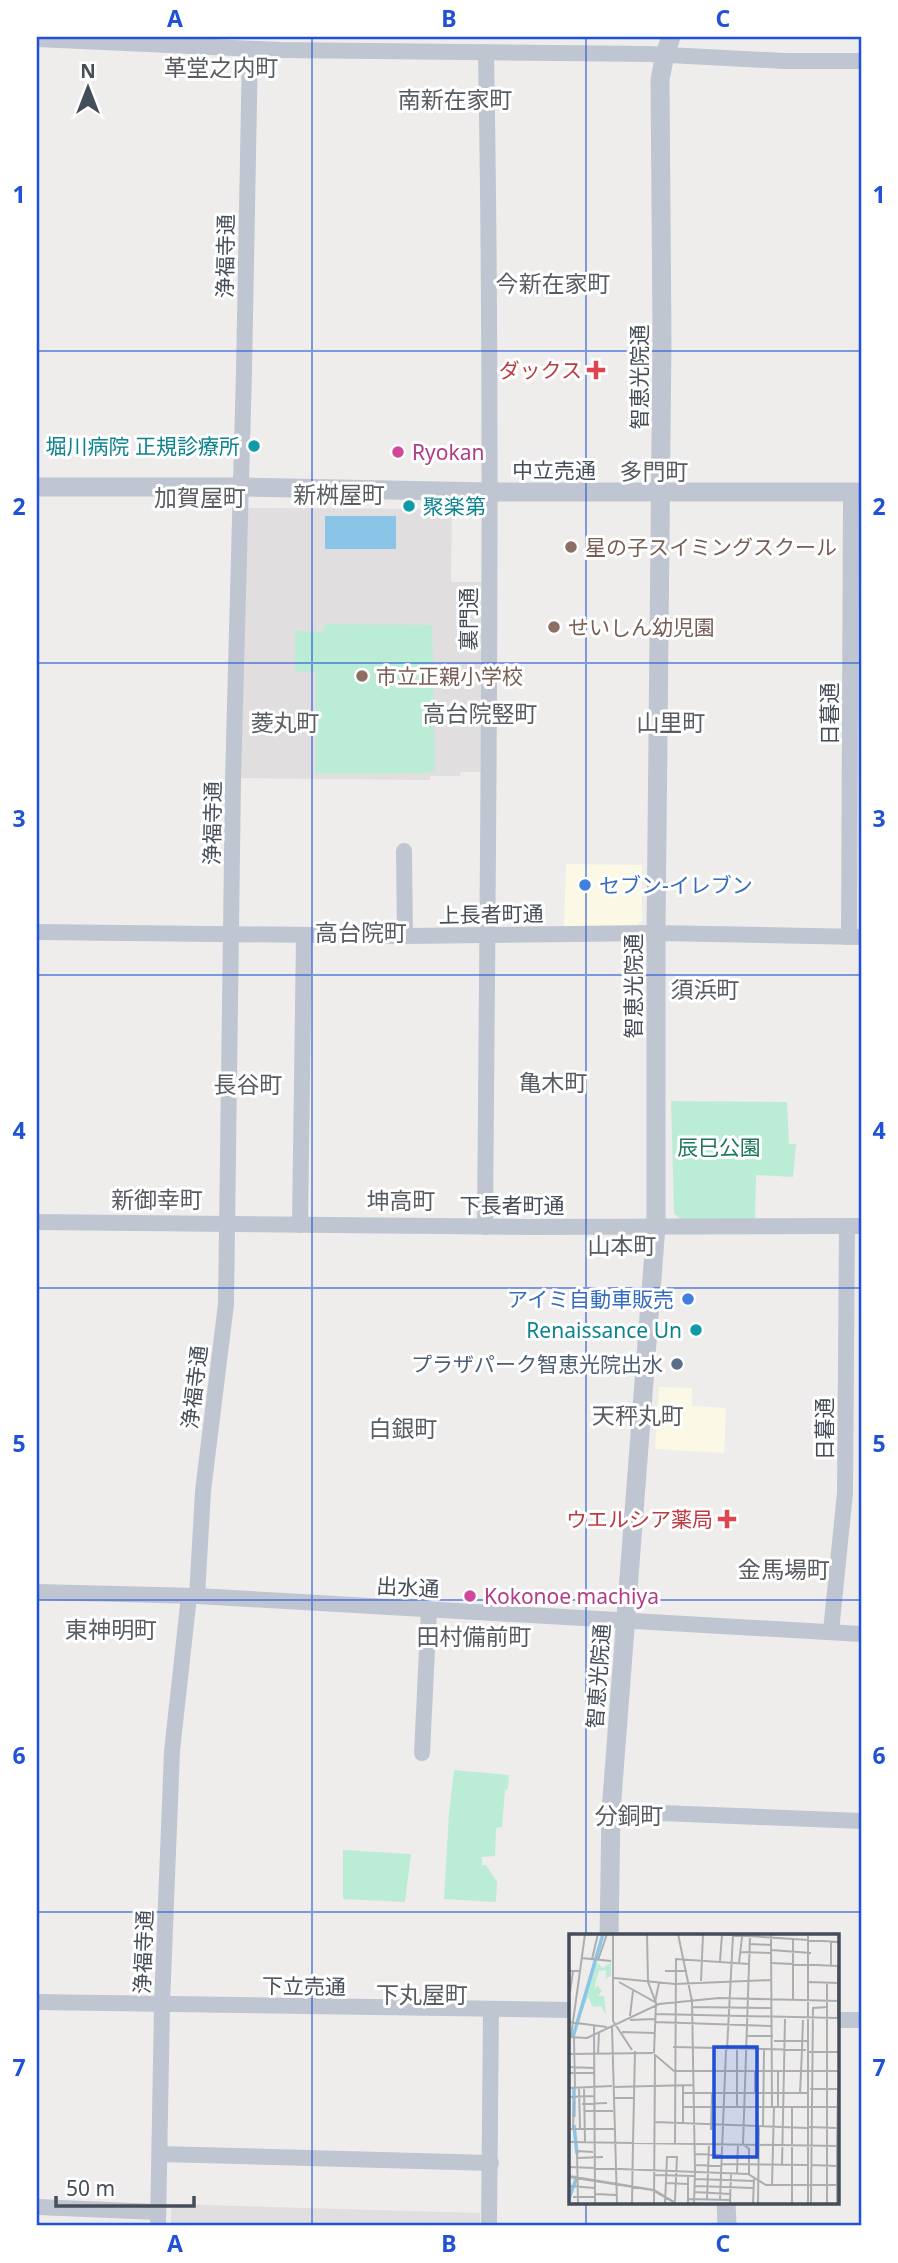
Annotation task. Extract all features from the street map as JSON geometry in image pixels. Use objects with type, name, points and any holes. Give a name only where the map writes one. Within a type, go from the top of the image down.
[{"type":"street","points":[[37,39],[250,49],[281,43],[486,52],[668,46],[785,61],[861,61]]},
{"type":"street","name":"智恵光院通","points":[[609,1934],[611,1811],[656,1226],[662,325],[660,80],[668,46]]},
{"type":"street","name":"浄福寺通","points":[[158,2219],[162,2004],[172,1751],[193,1596],[226,1304],[250,49]]},
{"type":"street","name":"裏門通","points":[[485,1227],[489,776],[489,207],[486,52]]},
{"type":"street","name":"中立売通","points":[[37,487],[240,487],[489,492],[856,492]]},
{"type":"street","name":"日暮通","points":[[855,937],[856,492]]},
{"type":"street","points":[[404,851],[405,936]]},
{"type":"street","name":"上長者町通","points":[[37,932],[405,936],[656,933],[855,937]]},
{"type":"street","points":[[300,1224],[304,935]]},
{"type":"street","name":"下長者町通","points":[[37,1222],[485,1227],[854,1226]]},
{"type":"street","name":"日暮通","points":[[831,1631],[845,1493],[854,1226]]},
{"type":"street","name":"出水通","points":[[37,1592],[193,1596],[861,1634]]},
{"type":"street","points":[[422,1753],[429,1609]]},
{"type":"street","points":[[611,1811],[861,1821]]},
{"type":"street","name":"下立売通","points":[[37,2001],[569,2011]]},
{"type":"street","points":[[489,2226],[491,2010]]},
{"type":"street","points":[[838,2020],[861,2021]]},
{"type":"street","points":[[160,2154],[491,2163]]},
{"type":"street","points":[[726,2204],[727,2226]]},
{"type":"street","points":[[37,2207],[158,2219]]},
{"type":"shaded area","name":"市立正親小学校","points":[[249,508],[452,509],[451,582],[484,582],[483,769],[480,772],[461,772],[460,776],[430,776],[430,780],[238,778],[243,519]]},
{"type":"shaded area","points":[[566,864],[642,865],[642,921],[633,928],[564,927]]},
{"type":"shaded area","points":[[659,1387],[692,1388],[692,1406],[726,1408],[724,1453],[655,1449]]},
{"type":"shaded area","points":[[171,2204],[480,2213],[480,2226],[171,2226]]},
{"type":"green space","points":[[326,624],[432,625],[435,769],[427,773],[316,774],[316,671],[295,672],[295,631],[323,632]]},
{"type":"green space","name":"辰巳公園","points":[[671,1101],[787,1102],[789,1144],[796,1144],[793,1177],[756,1175],[755,1219],[680,1219],[674,1213]]},
{"type":"green space","points":[[454,1770],[509,1775],[502,1827],[496,1828],[495,1856],[482,1857],[482,1865],[486,1865],[497,1882],[496,1902],[444,1899]]},
{"type":"green space","points":[[343,1850],[411,1854],[405,1902],[343,1899]]},
{"type":"water","points":[[325,516],[396,516],[396,549],[325,549]]},
{"type":"place","name":"ダックス","points":[[596,370]]},
{"type":"place","name":"堀川病院 正規診療所","points":[[254,446]]},
{"type":"place","name":"Ryokan","points":[[398,452]]},
{"type":"place","name":"聚楽第","points":[[409,506]]},
{"type":"place","name":"星の子スイミングスクール","points":[[571,547]]},
{"type":"place","name":"せいしん幼児園","points":[[554,627]]},
{"type":"place","name":"市立正親小学校","points":[[362,676]]},
{"type":"place","name":"セブン-イレブン","points":[[585,885]]},
{"type":"place","name":"アイミ自動車販売","points":[[688,1299]]},
{"type":"place","name":"Renaissance Un","points":[[696,1330]]},
{"type":"place","name":"プラザパーク智恵光院出水","points":[[677,1364]]},
{"type":"place","name":"ウエルシア薬局","points":[[727,1519]]},
{"type":"place","name":"Kokonoe machiya","points":[[470,1596]]},
{"type":"district","name":"革堂之内町","points":[[221,67]]},
{"type":"district","name":"南新在家町","points":[[455,99]]},
{"type":"district","name":"今新在家町","points":[[553,283]]},
{"type":"district","name":"多門町","points":[[654,471]]},
{"type":"district","name":"新桝屋町","points":[[339,494]]},
{"type":"district","name":"加賀屋町","points":[[200,497]]},
{"type":"district","name":"高台院竪町","points":[[480,713]]},
{"type":"district","name":"菱丸町","points":[[285,722]]},
{"type":"district","name":"山里町","points":[[671,722]]},
{"type":"district","name":"高台院町","points":[[361,932]]},
{"type":"district","name":"須浜町","points":[[705,989]]},
{"type":"district","name":"亀木町","points":[[553,1082]]},
{"type":"district","name":"長谷町","points":[[248,1084]]},
{"type":"district","name":"新御幸町","points":[[157,1199]]},
{"type":"district","name":"坤高町","points":[[401,1200]]},
{"type":"district","name":"山本町","points":[[622,1245]]},
{"type":"district","name":"天秤丸町","points":[[638,1415]]},
{"type":"district","name":"白銀町","points":[[403,1428]]},
{"type":"district","name":"金馬場町","points":[[784,1569]]},
{"type":"district","name":"東神明町","points":[[111,1629]]},
{"type":"district","name":"田村備前町","points":[[474,1636]]},
{"type":"district","name":"分銅町","points":[[629,1815]]},
{"type":"district","name":"下丸屋町","points":[[422,1994]]}]
